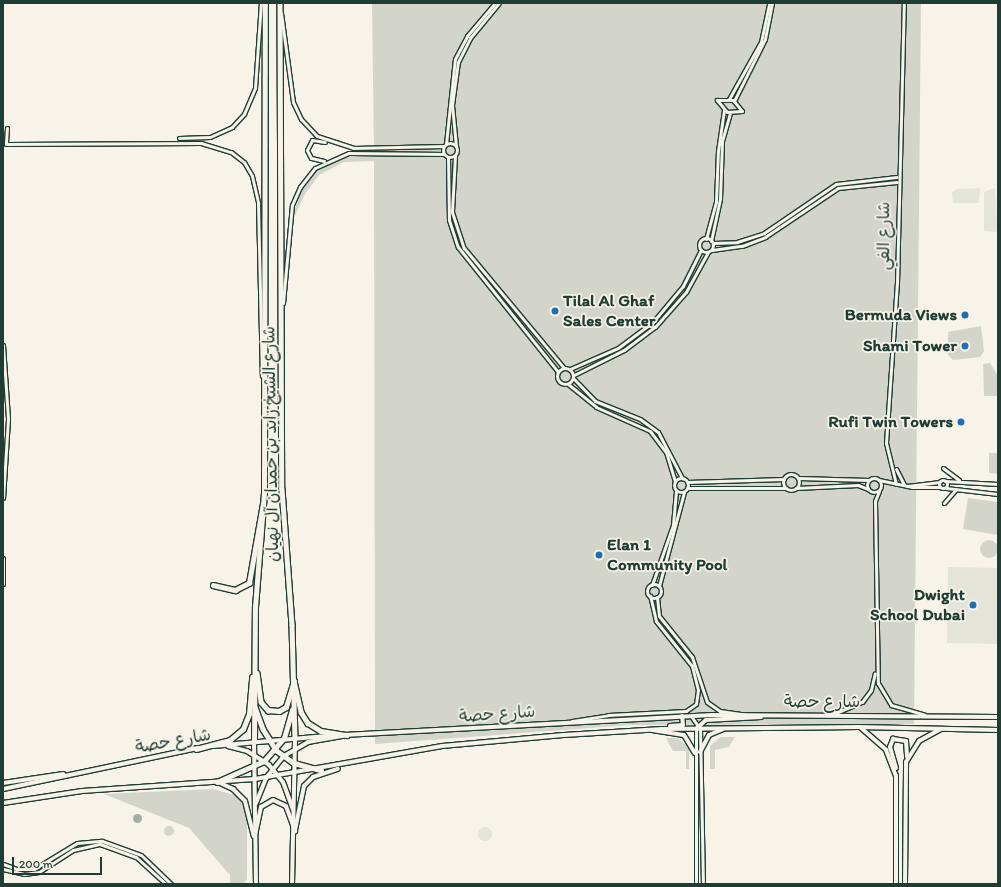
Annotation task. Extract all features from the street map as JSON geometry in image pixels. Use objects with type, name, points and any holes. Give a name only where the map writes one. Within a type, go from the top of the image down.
[{"type":"highway","name":"شارع الشيخ زايد بن حمدان آل نهيان","points":[[254,741],[256,587],[264,503],[265,3]]},
{"type":"highway","name":"شارع الشيخ زايد بن حمدان آل نهيان","points":[[280,3],[282,517],[294,681],[294,737]]},
{"type":"highway","points":[[213,585],[235,590],[249,583],[264,503]]},
{"type":"highway","points":[[255,668],[261,702],[272,712],[279,711],[288,704],[294,681]]},
{"type":"highway","points":[[196,749],[230,740],[243,730],[249,714],[255,668]]},
{"type":"highway","points":[[294,681],[301,712],[308,722],[321,730],[347,735]]},
{"type":"highway","points":[[217,782],[255,768],[276,750],[284,738],[294,697]]},
{"type":"highway","points":[[254,702],[268,739],[276,750],[294,763],[321,770]]},
{"type":"main road","points":[[698,727],[706,720],[769,715]]},
{"type":"main road","name":"شارع حصة","points":[[3,789],[196,749],[294,737],[682,716],[831,715],[998,717]]},
{"type":"main road","points":[[662,729],[683,725],[682,716]]},
{"type":"main road","name":"شارع حصة","points":[[3,803],[82,791],[266,778],[341,767],[456,744],[698,727],[859,727],[998,730]]},
{"type":"main road","points":[[859,727],[886,750],[896,776]]},
{"type":"main road","points":[[700,752],[709,735],[726,728]]},
{"type":"main road","points":[[906,762],[919,741],[942,729]]},
{"type":"main road","points":[[651,730],[684,735],[695,753]]},
{"type":"main road","points":[[255,807],[266,778],[284,756],[313,741],[347,735]]},
{"type":"main road","name":"شارع الشيخ زايد بن حمدان آل نهيان","points":[[292,884],[295,831],[294,737]]},
{"type":"main road","points":[[896,884],[896,776],[890,747],[896,738],[907,743],[905,884]]},
{"type":"main road","name":"شارع الشيخ زايد بن حمدان آل نهيان","points":[[254,741],[254,836],[256,884]]},
{"type":"main road","points":[[219,746],[255,755],[273,769],[279,776],[294,816]]},
{"type":"main road","points":[[295,831],[304,786],[317,775],[341,767]]},
{"type":"main road","points":[[3,783],[101,768]]},
{"type":"main road","points":[[217,782],[233,789],[246,801],[254,836]]},
{"type":"main road","points":[[254,836],[261,807],[273,800],[286,806],[295,831]]},
{"type":"street","points":[[179,138],[210,137],[236,124],[252,98],[261,3]]},
{"type":"street","points":[[444,154],[455,59],[467,36],[495,3]]},
{"type":"street","points":[[499,3],[470,38],[458,62],[452,105],[456,146],[452,212],[464,248],[564,368],[570,369],[618,348],[653,322],[683,286],[701,250],[700,244],[706,239],[716,202],[718,151],[724,110]]},
{"type":"street","points":[[729,99],[761,42],[770,3]]},
{"type":"street","points":[[734,101],[763,45],[770,3]]},
{"type":"street","name":"شارع الفي","points":[[894,468],[886,443],[896,283],[897,177],[904,3]]},
{"type":"street","points":[[280,10],[293,102],[306,125],[329,142]]},
{"type":"street","points":[[729,99],[734,101],[742,111],[730,113],[724,110],[716,101],[729,99]]},
{"type":"street","points":[[712,250],[712,242],[720,199],[722,141],[730,113]]},
{"type":"street","points":[[7,128],[5,139],[6,144],[210,144],[231,152],[244,162],[256,193],[264,430]]},
{"type":"street","points":[[210,137],[210,144]]},
{"type":"street","points":[[325,162],[312,158],[307,146],[314,139],[353,148],[445,145],[456,146]]},
{"type":"street","points":[[281,306],[292,205],[304,180],[325,162],[353,153],[444,154],[448,158],[448,215],[456,242],[481,279],[558,372],[559,381],[568,384],[596,407],[650,431],[666,452],[676,491],[673,525],[652,585],[648,590],[658,624],[690,662],[698,690],[696,704],[686,711],[608,715],[572,721]]},
{"type":"street","points":[[448,158],[455,156]]},
{"type":"street","points":[[706,239],[712,242],[737,242],[764,233],[836,184],[897,177]]},
{"type":"street","points":[[568,384],[574,377],[624,350],[655,326],[683,295],[708,252],[712,250],[742,246],[765,237],[838,188],[897,182]]},
{"type":"street","points":[[701,250],[708,252]]},
{"type":"street","points":[[3,345],[8,420],[3,498]]},
{"type":"street","points":[[558,372],[564,368]]},
{"type":"street","points":[[570,369],[574,377],[594,401],[640,419],[658,432],[682,478],[687,482],[784,479],[790,474],[798,478],[879,480],[890,484],[906,486],[940,487],[998,494]]},
{"type":"street","points":[[894,468],[896,484]]},
{"type":"street","points":[[894,468],[906,486]]},
{"type":"street","points":[[943,468],[961,480]]},
{"type":"street","points":[[674,482],[682,478]]},
{"type":"street","points":[[796,488],[798,478]]},
{"type":"street","points":[[784,479],[786,488]]},
{"type":"street","points":[[869,480],[869,490],[875,501]]},
{"type":"street","points":[[879,480],[880,490],[875,501],[876,672],[880,689],[891,705],[932,717]]},
{"type":"street","points":[[906,486],[961,480],[998,484]]},
{"type":"street","points":[[945,481],[946,488]]},
{"type":"street","points":[[687,482],[687,488],[684,492],[659,586],[657,597],[659,616],[692,657],[707,702],[720,711],[750,715]]},
{"type":"street","points":[[940,482],[940,487]]},
{"type":"street","points":[[687,488],[796,488],[858,485],[869,490],[880,490],[890,484]]},
{"type":"street","points":[[944,502],[956,489]]},
{"type":"street","points":[[676,491],[684,492]]},
{"type":"street","points":[[3,558],[3,584]]},
{"type":"street","points":[[652,585],[659,586]]},
{"type":"street","points":[[650,596],[657,597]]},
{"type":"street","points":[[831,715],[862,702],[871,690],[876,672]]},
{"type":"street","points":[[691,716],[698,727],[700,752],[703,884]]},
{"type":"street","points":[[696,884],[695,753],[698,727]]},
{"type":"street","points":[[3,864],[17,869],[34,869],[76,843],[102,841],[141,855],[171,884]]},
{"type":"street","points":[[3,868],[24,874],[39,872],[73,850],[100,844],[136,857],[166,884]]},
{"type":"shaded area","points":[[372,3],[921,3],[914,724],[630,725],[375,744],[374,161],[344,162],[319,175],[305,194],[292,222],[300,190],[318,168],[341,158],[374,155]]},
{"type":"shaded area","points":[[980,188],[979,203],[953,203],[952,192],[957,189]]},
{"type":"shaded area","points":[[995,188],[998,232],[984,231],[984,192]]},
{"type":"shaded area","points":[[981,326],[984,351],[980,357],[953,360],[948,355],[948,332]]},
{"type":"shaded area","points":[[990,363],[998,376],[998,396],[984,396],[983,364]]},
{"type":"shaded area","points":[[989,453],[998,453],[998,474],[989,473]]},
{"type":"shaded area","points":[[968,498],[998,502],[998,535],[963,529]]},
{"type":"shaded area","points":[[989,540],[995,543],[998,549],[995,555],[989,558],[983,555],[980,549],[983,543]]},
{"type":"shaded area","name":"Dwight School Dubai","points":[[948,567],[998,568],[998,644],[947,643]]},
{"type":"shaded area","points":[[721,737],[735,737],[729,747],[715,750],[715,769],[710,769],[710,746]]},
{"type":"shaded area","points":[[666,738],[677,738],[689,747],[689,769],[686,769],[686,751],[673,751]]},
{"type":"shaded area","points":[[213,789],[237,796],[247,812],[247,879],[243,884],[230,883],[230,875],[189,828],[104,794]]},
{"type":"shaded area","points":[[135,814],[139,814],[141,818],[139,822],[135,822],[133,820],[133,816]]},
{"type":"shaded area","points":[[167,826],[171,826],[173,827],[173,835],[167,836],[164,833],[164,829]]},
{"type":"shaded area","points":[[485,827],[490,829],[492,834],[490,839],[485,841],[480,839],[478,834],[480,829]]},
{"type":"place","name":"Tilal Al Ghaf Sales Center","points":[[555,311]]},
{"type":"place","name":"Bermuda Views","points":[[965,315]]},
{"type":"place","name":"Shami Tower","points":[[965,346]]},
{"type":"place","name":"Rufi Twin Towers","points":[[961,422]]},
{"type":"place","name":"Elan 1 Community Pool","points":[[599,555]]},
{"type":"place","name":"Dwight School Dubai","points":[[973,605]]}]
